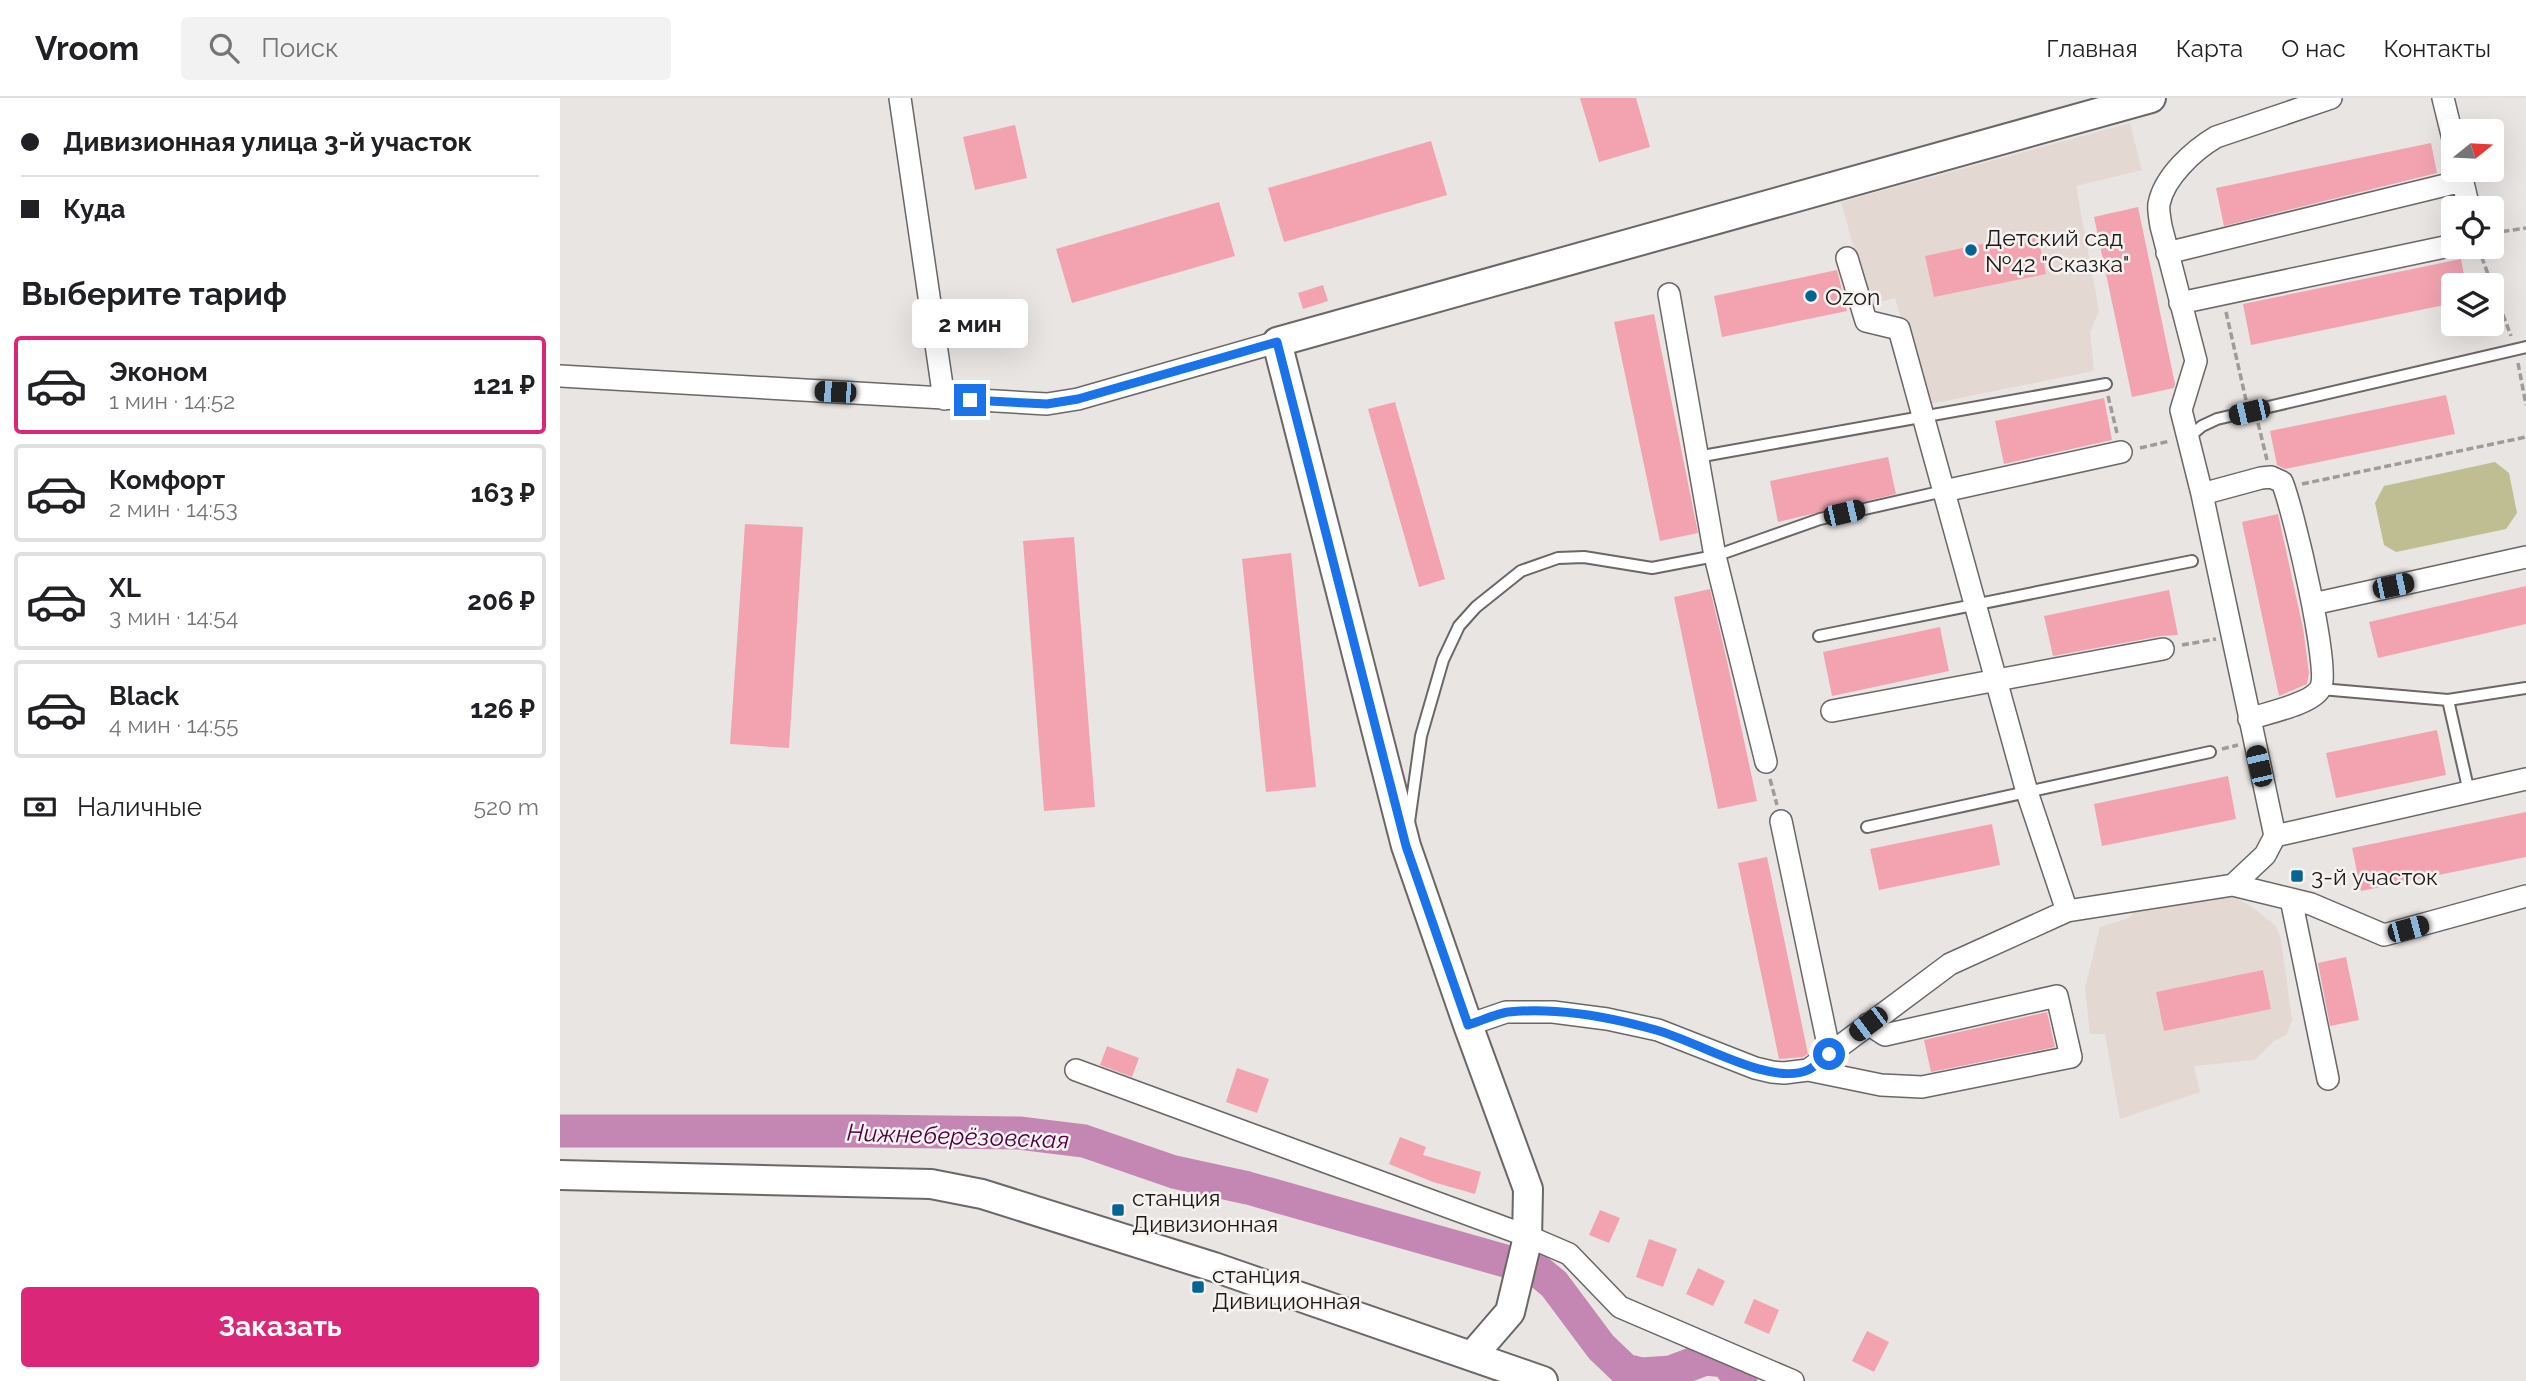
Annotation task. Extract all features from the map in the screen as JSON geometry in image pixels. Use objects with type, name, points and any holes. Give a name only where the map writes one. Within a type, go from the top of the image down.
[{"type":"street","points":[[900,98],[944,399]]},
{"type":"street","points":[[560,376],[1047,404],[1078,399],[2151,98]]},
{"type":"street","points":[[2233,885],[2264,855],[2275,836],[2202,495],[2181,410],[2196,361],[2168,253],[2159,204],[2169,181],[2193,154],[2216,137],[2331,98]]},
{"type":"street","points":[[2443,98],[2448,119]]},
{"type":"street","points":[[2168,253],[2441,181]]},
{"type":"street","points":[[2180,303],[2441,248]]},
{"type":"street","points":[[1847,258],[1866,321],[1899,329],[2027,792],[2067,911]]},
{"type":"street","points":[[1669,294],[1714,556],[1766,762]]},
{"type":"street","points":[[1277,342],[1406,846],[1528,1189],[1527,1236],[1510,1312],[1472,1356]]},
{"type":"street","points":[[1944,491],[2121,452]]},
{"type":"street","points":[[2202,495],[2277,482],[2313,604],[2323,658],[2321,689],[2306,701],[2249,719]]},
{"type":"street","points":[[2313,604],[2526,557]]},
{"type":"street","points":[[1832,711],[2163,649]]},
{"type":"street","points":[[2275,836],[2526,779]]},
{"type":"street","points":[[1781,821],[1829,1054]]},
{"type":"street","points":[[1808,1070],[1950,964],[2067,911],[2233,885],[2311,904],[2384,935],[2526,896]]},
{"type":"street","points":[[2291,899],[2328,1079]]},
{"type":"street","points":[[1468,1025],[1506,1012],[1566,1013],[1658,1030],[1763,1070],[1784,1073],[1808,1070],[1881,1085],[1922,1087],[2071,1057],[2057,996],[1885,1035],[1868,1024]]},
{"type":"street","points":[[1076,1070],[1527,1236],[1569,1254],[1620,1307],[1793,1381]]},
{"type":"street","points":[[560,1175],[835,1180],[944,1186],[982,1194],[1214,1267],[1543,1381]]},
{"type":"lane","points":[[2189,437],[2202,426],[2252,412],[2521,348]]},
{"type":"lane","points":[[1697,457],[2106,384]]},
{"type":"lane","points":[[1406,846],[1421,736],[1443,660],[1459,626],[1476,607],[1521,571],[1558,558],[1584,557],[1652,568],[1714,556],[1819,519],[1944,491]]},
{"type":"lane","points":[[1819,636],[2192,561]]},
{"type":"lane","points":[[2321,689],[2448,700],[2526,688]]},
{"type":"lane","points":[[2448,700],[2469,792]]},
{"type":"lane","points":[[1867,827],[2210,752]]},
{"type":"path","points":[[2504,232],[2526,229]]},
{"type":"path","points":[[2222,294],[2252,412],[2277,482],[2526,437]]},
{"type":"path","points":[[2504,311],[2521,348],[2526,405]]},
{"type":"path","points":[[2106,384],[2121,452],[2189,437]]},
{"type":"path","points":[[2163,649],[2232,636]]},
{"type":"path","points":[[2210,752],[2254,742]]},
{"type":"path","points":[[1766,762],[1781,821]]},
{"type":"shaded area","name":"Детский сад №42 \"Сказка\"","points":[[2130,123],[2142,170],[2076,186],[2099,311],[2090,332],[2094,371],[1930,404],[1924,396],[1895,298],[1870,305],[1841,202]]},
{"type":"shaded area","points":[[2495,462],[2509,473],[2517,513],[2506,529],[2396,552],[2384,545],[2375,503],[2384,486]]},
{"type":"shaded area","points":[[2230,895],[2251,906],[2276,926],[2281,939],[2292,1020],[2286,1035],[2274,1041],[2255,1060],[2194,1066],[2200,1092],[2120,1119],[2105,1034],[2090,1034],[2085,988],[2100,927],[2129,918],[2139,905]]},
{"type":"building","points":[[1580,98],[1636,98],[1650,147],[1599,162]]},
{"type":"building","points":[[1015,125],[1027,178],[975,190],[963,137]]},
{"type":"building","points":[[1431,141],[1447,195],[1284,242],[1268,188]]},
{"type":"building","points":[[2431,143],[2437,173],[2224,226],[2216,188]]},
{"type":"building","points":[[1219,202],[1235,256],[1072,303],[1056,249]]},
{"type":"building","points":[[2138,207],[2175,384],[2174,388],[2132,397],[2094,217]]},
{"type":"building","points":[[2037,232],[2046,274],[1934,297],[1925,256]]},
{"type":"building","points":[[2461,259],[2464,273],[2441,273],[2441,306],[2251,345],[2243,304]]},
{"type":"building","points":[[1837,270],[1847,311],[1722,337],[1714,296]]},
{"type":"building","points":[[1323,285],[1328,301],[1303,309],[1298,293]]},
{"type":"building","points":[[1654,314],[1698,533],[1660,541],[1614,322]]},
{"type":"building","points":[[2446,395],[2455,434],[2285,469],[2277,465],[2270,431]]},
{"type":"building","points":[[2104,398],[2112,440],[2004,464],[1995,421]]},
{"type":"building","points":[[1395,402],[1445,579],[1419,587],[1368,409]]},
{"type":"building","points":[[1888,457],[1896,494],[1778,522],[1770,481]]},
{"type":"building","points":[[2278,514],[2303,628],[2309,673],[2307,684],[2279,696],[2242,522]]},
{"type":"building","points":[[745,524],[803,527],[789,748],[730,744]]},
{"type":"building","points":[[1074,537],[1095,807],[1044,811],[1023,541]]},
{"type":"building","points":[[1291,553],[1316,787],[1266,792],[1242,559]]},
{"type":"building","points":[[2526,586],[2526,624],[2378,658],[2369,622]]},
{"type":"building","points":[[1710,589],[1757,801],[1718,809],[1674,597]]},
{"type":"building","points":[[2169,590],[2178,635],[2053,656],[2044,616]]},
{"type":"building","points":[[1940,627],[1949,671],[1832,696],[1823,652]]},
{"type":"building","points":[[2437,730],[2446,775],[2336,798],[2326,753]]},
{"type":"building","points":[[2228,776],[2236,819],[2102,846],[2094,804]]},
{"type":"building","points":[[2526,812],[2526,857],[2361,891],[2352,848]]},
{"type":"building","points":[[1992,824],[2000,865],[1879,890],[1870,849]]},
{"type":"building","points":[[1767,857],[1808,1054],[1803,1057],[1779,1059],[1738,863]]},
{"type":"building","points":[[2346,957],[2359,1020],[2330,1026],[2318,963]]},
{"type":"building","points":[[2263,970],[2271,1009],[2164,1031],[2156,992]]},
{"type":"building","points":[[2047,1012],[2055,1047],[1931,1072],[1924,1040]]},
{"type":"building","points":[[1107,1046],[1139,1058],[1132,1077],[1100,1065]]},
{"type":"building","points":[[1237,1068],[1269,1079],[1257,1113],[1226,1102]]},
{"type":"building","points":[[1400,1137],[1426,1147],[1423,1155],[1481,1172],[1475,1194],[1433,1182],[1389,1164]]},
{"type":"building","points":[[1600,1210],[1620,1218],[1609,1243],[1589,1235]]},
{"type":"building","points":[[1649,1239],[1677,1249],[1663,1287],[1636,1277]]},
{"type":"building","points":[[1698,1268],[1725,1281],[1713,1306],[1686,1294]]},
{"type":"building","points":[[1754,1299],[1779,1310],[1769,1334],[1744,1323]]},
{"type":"building","points":[[1867,1331],[1889,1342],[1874,1372],[1852,1361]]},
{"type":"waterway","name":"Нижнеберёзовская","points":[[560,1131],[1019,1133],[1084,1141],[1174,1172],[1248,1188],[1537,1270],[1554,1284],[1601,1347],[1625,1370],[1642,1374],[1671,1372],[1705,1359],[1726,1361],[1741,1381]]},
{"type":"place","name":"Детский сад №42 \"Сказка\"","points":[[1971,250]]},
{"type":"place","name":"Ozon","points":[[1811,296]]},
{"type":"place","name":"3-й участок","points":[[2297,876]]},
{"type":"place","name":"станция Дивизионная","points":[[1118,1210]]},
{"type":"place","name":"станция Дивиционная","points":[[1198,1287]]},
{"type":"route","points":[[970,400],[1047,404],[1078,399],[1277,342],[1406,846],[1468,1025],[1506,1012],[1553,1012],[1607,1019],[1658,1030],[1755,1068],[1784,1073],[1808,1070],[1829,1054]]}]
